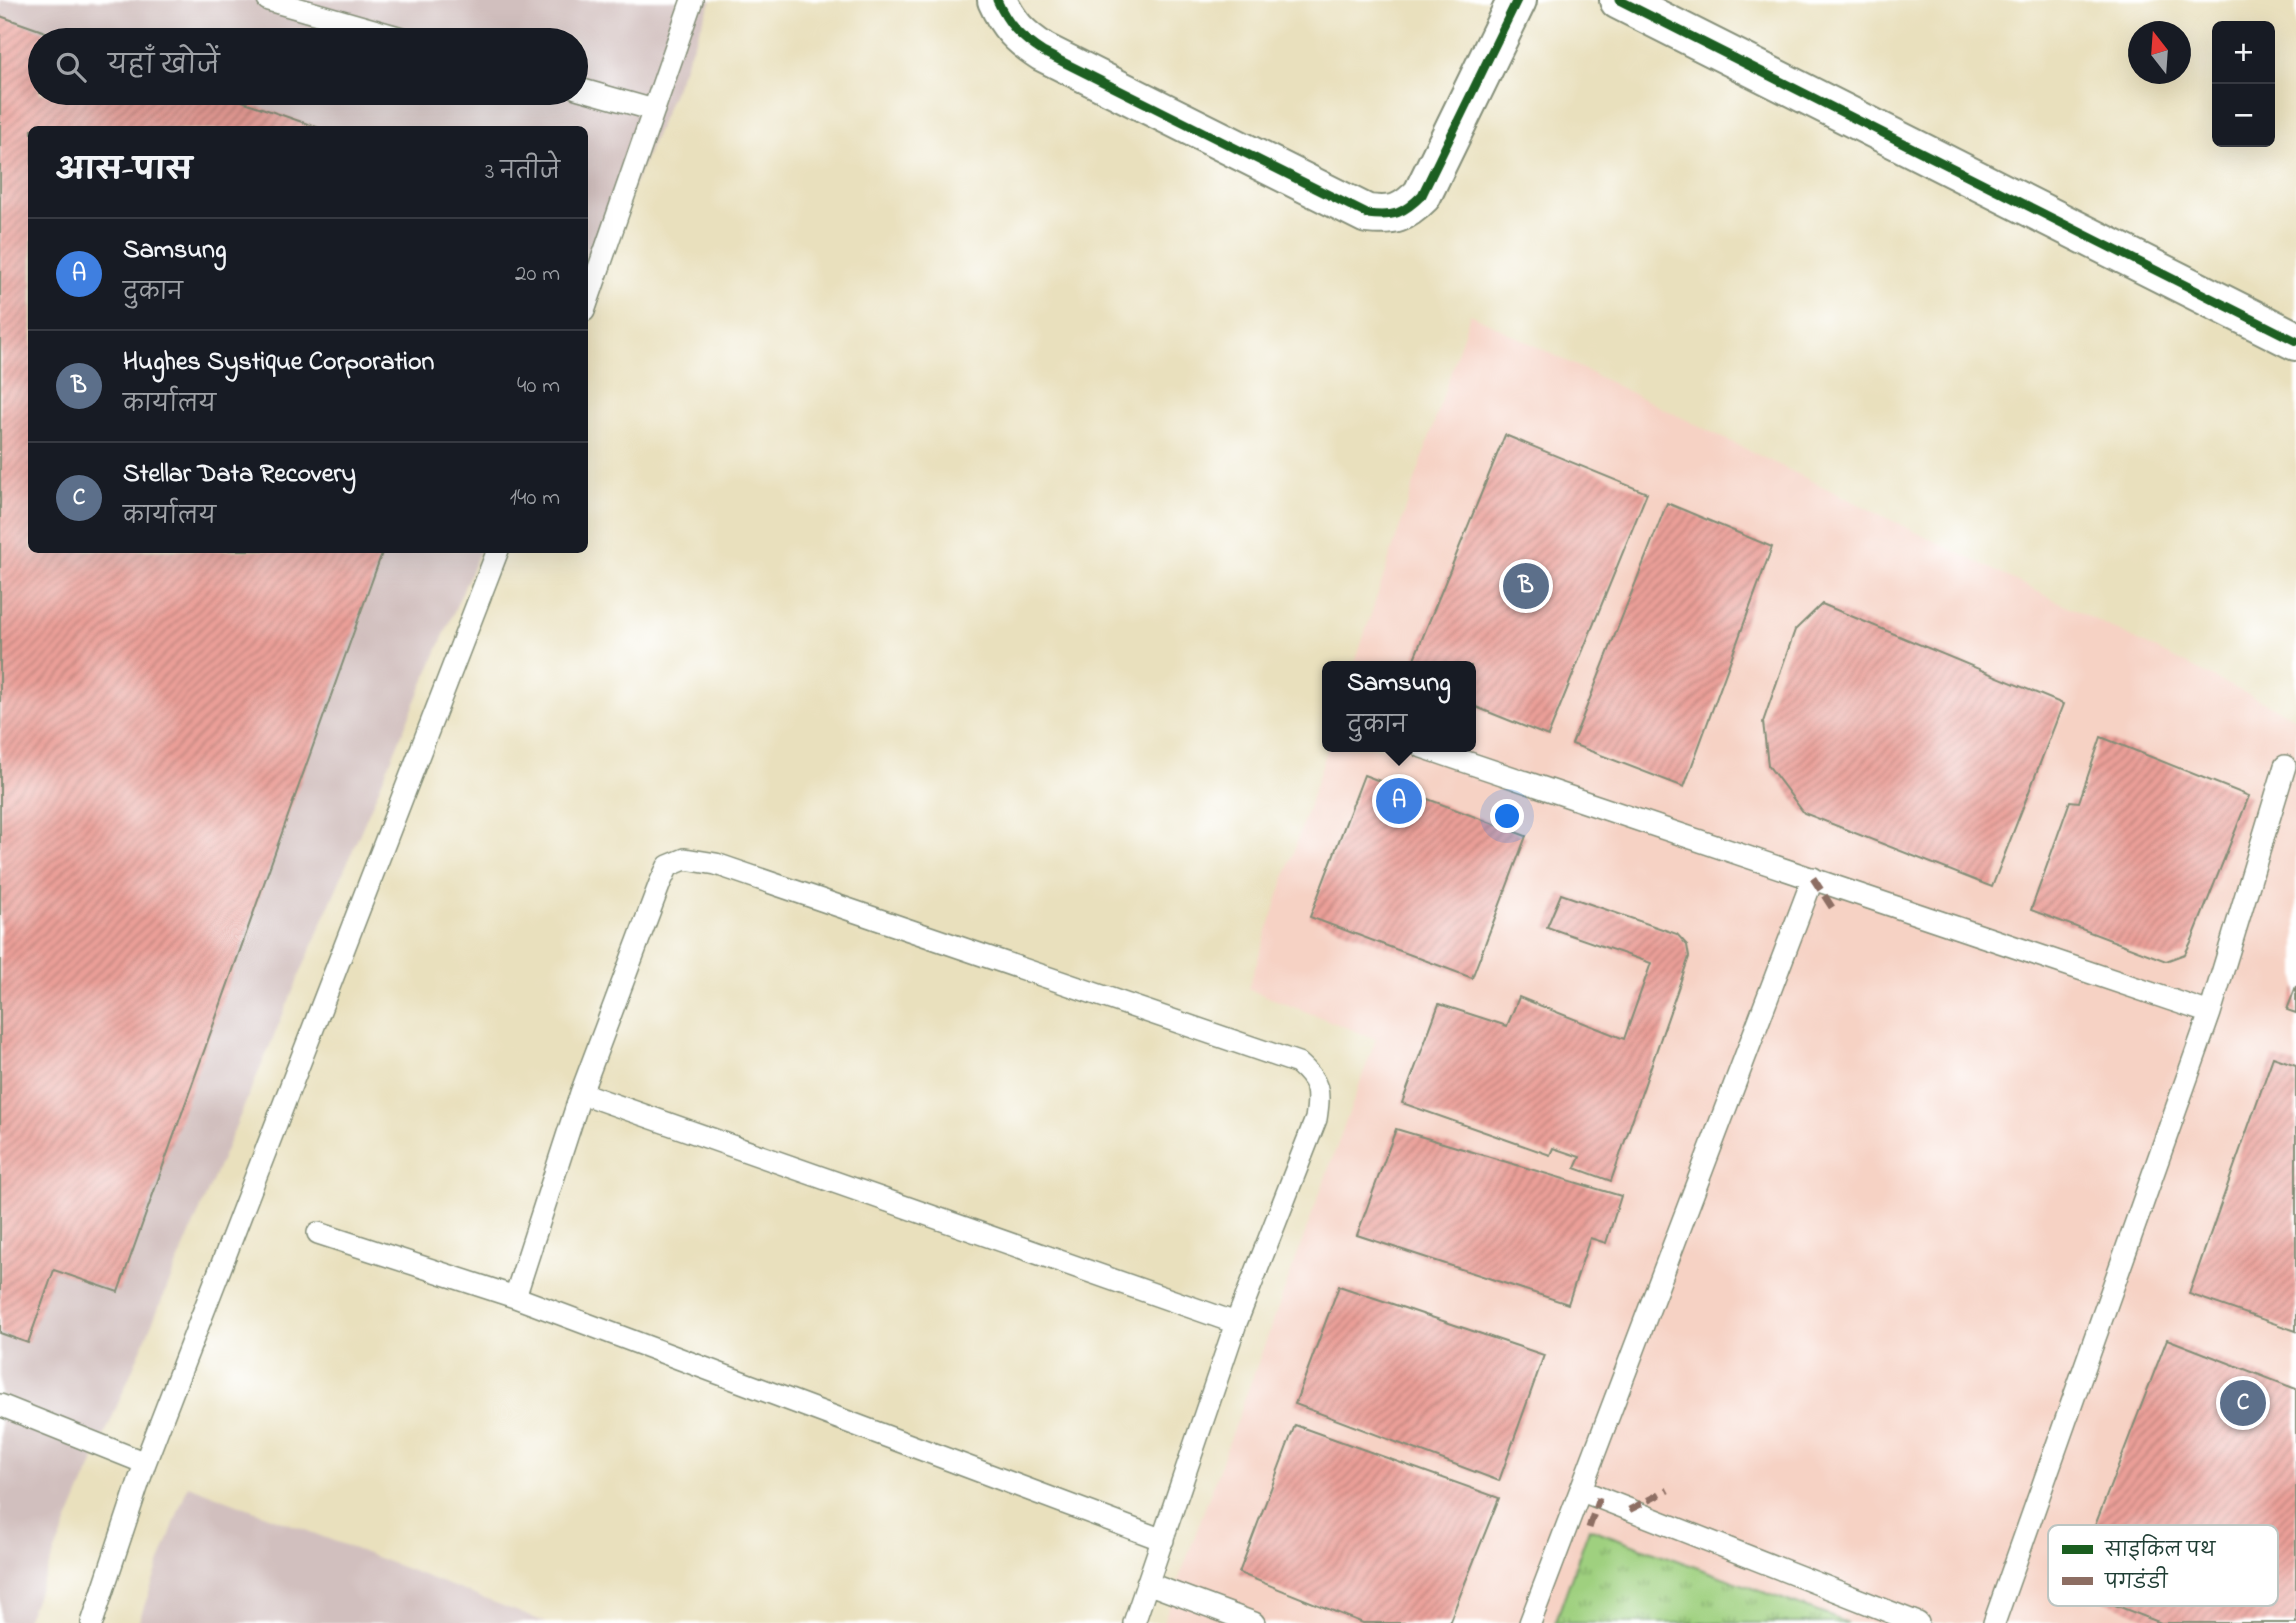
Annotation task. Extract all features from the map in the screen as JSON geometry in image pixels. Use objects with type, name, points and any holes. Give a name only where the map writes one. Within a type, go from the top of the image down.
[{"type":"street","points":[[997,0],[1020,37],[1043,52],[1367,214],[1382,216],[1398,214],[1422,195],[1517,0]]},
{"type":"street","points":[[1619,0],[2296,341]]},
{"type":"lane","points":[[268,0],[367,28]]},
{"type":"lane","points":[[588,300],[692,0]]},
{"type":"lane","points":[[588,91],[654,110]]},
{"type":"lane","points":[[92,1623],[145,1463],[497,553]]},
{"type":"lane","points":[[1437,752],[2210,1013]]},
{"type":"lane","points":[[1994,1623],[2210,1013],[2285,766]]},
{"type":"lane","points":[[515,1297],[581,1094],[660,883],[668,866],[685,859],[716,864],[1298,1063],[1313,1076],[1319,1098],[1316,1119],[1236,1322],[1134,1623]]},
{"type":"lane","points":[[1530,1623],[1813,878]]},
{"type":"lane","points":[[581,1094],[1236,1322]]},
{"type":"lane","points":[[318,1233],[515,1297],[1163,1540]]},
{"type":"lane","points":[[0,1405],[145,1463]]},
{"type":"lane","points":[[1582,1491],[1918,1623]]},
{"type":"lane","points":[[1147,1583],[1254,1623]]},
{"type":"shaded area","points":[[0,0],[712,0],[588,295],[588,126],[28,126],[28,553],[479,553],[25,1623],[0,1623]]},
{"type":"shaded area","points":[[1470,314],[2296,718],[2296,1623],[1163,1623],[1376,1039],[1248,989],[1326,752],[1476,752],[1476,661],[1356,661]]},
{"type":"shaded area","points":[[188,1485],[547,1623],[138,1623]]},
{"type":"green space","points":[[1589,1528],[1848,1623],[1555,1623]]},
{"type":"building","points":[[0,16],[34,28],[28,28],[28,105],[253,105],[313,126],[28,126],[28,553],[382,553],[118,1292],[54,1270],[28,1343],[0,1333]]},
{"type":"building","points":[[1505,435],[1647,493],[1548,736],[1476,707],[1476,661],[1413,661]]},
{"type":"building","points":[[1667,503],[1772,547],[1684,787],[1572,744]]},
{"type":"building","points":[[1822,604],[2063,704],[1992,887],[1804,813],[1768,765],[1763,722],[1795,630]]},
{"type":"building","points":[[2101,737],[2249,796],[2185,954],[2166,961],[2031,910],[2070,801],[2079,802]]},
{"type":"building","points":[[1364,775],[1526,836],[1472,978],[1310,917]]},
{"type":"building","points":[[1561,894],[1677,934],[1687,945],[1689,957],[1611,1181],[1575,1168],[1580,1157],[1553,1148],[1550,1155],[1402,1103],[1439,1004],[1507,1026],[1519,997],[1624,1039],[1651,963],[1547,927]]},
{"type":"building","points":[[2296,986],[2296,1013],[2287,1010]]},
{"type":"building","points":[[2273,1057],[2296,1065],[2296,1331],[2189,1294]]},
{"type":"building","points":[[1396,1129],[1621,1196],[1606,1243],[1590,1238],[1568,1304],[1357,1235]]},
{"type":"building","points":[[1339,1286],[1544,1355],[1499,1481],[1295,1404]]},
{"type":"building","points":[[2167,1339],[2296,1389],[2296,1623],[2161,1623],[2117,1606],[2278,1606],[2278,1525],[2095,1525]]},
{"type":"building","points":[[1295,1425],[1499,1498],[1449,1623],[1363,1623],[1239,1573]]},
{"type":"marked path","points":[[1813,878],[1833,909]]},
{"type":"marked path","points":[[1629,1510],[1668,1490]]},
{"type":"marked path","points":[[1589,1528],[1599,1498]]},
{"type":"cycle path","points":[[997,0],[1016,30],[1043,52],[1367,214],[1384,215],[1398,213],[1422,195],[1517,0]]},
{"type":"cycle path","points":[[1619,0],[2296,341]]},
{"type":"place","name":"Hughes Systique Corporation","points":[[1526,586]]},
{"type":"place","name":"Samsung","points":[[1399,801]]},
{"type":"place","name":"Stellar Data Recovery","points":[[2243,1403]]}]
